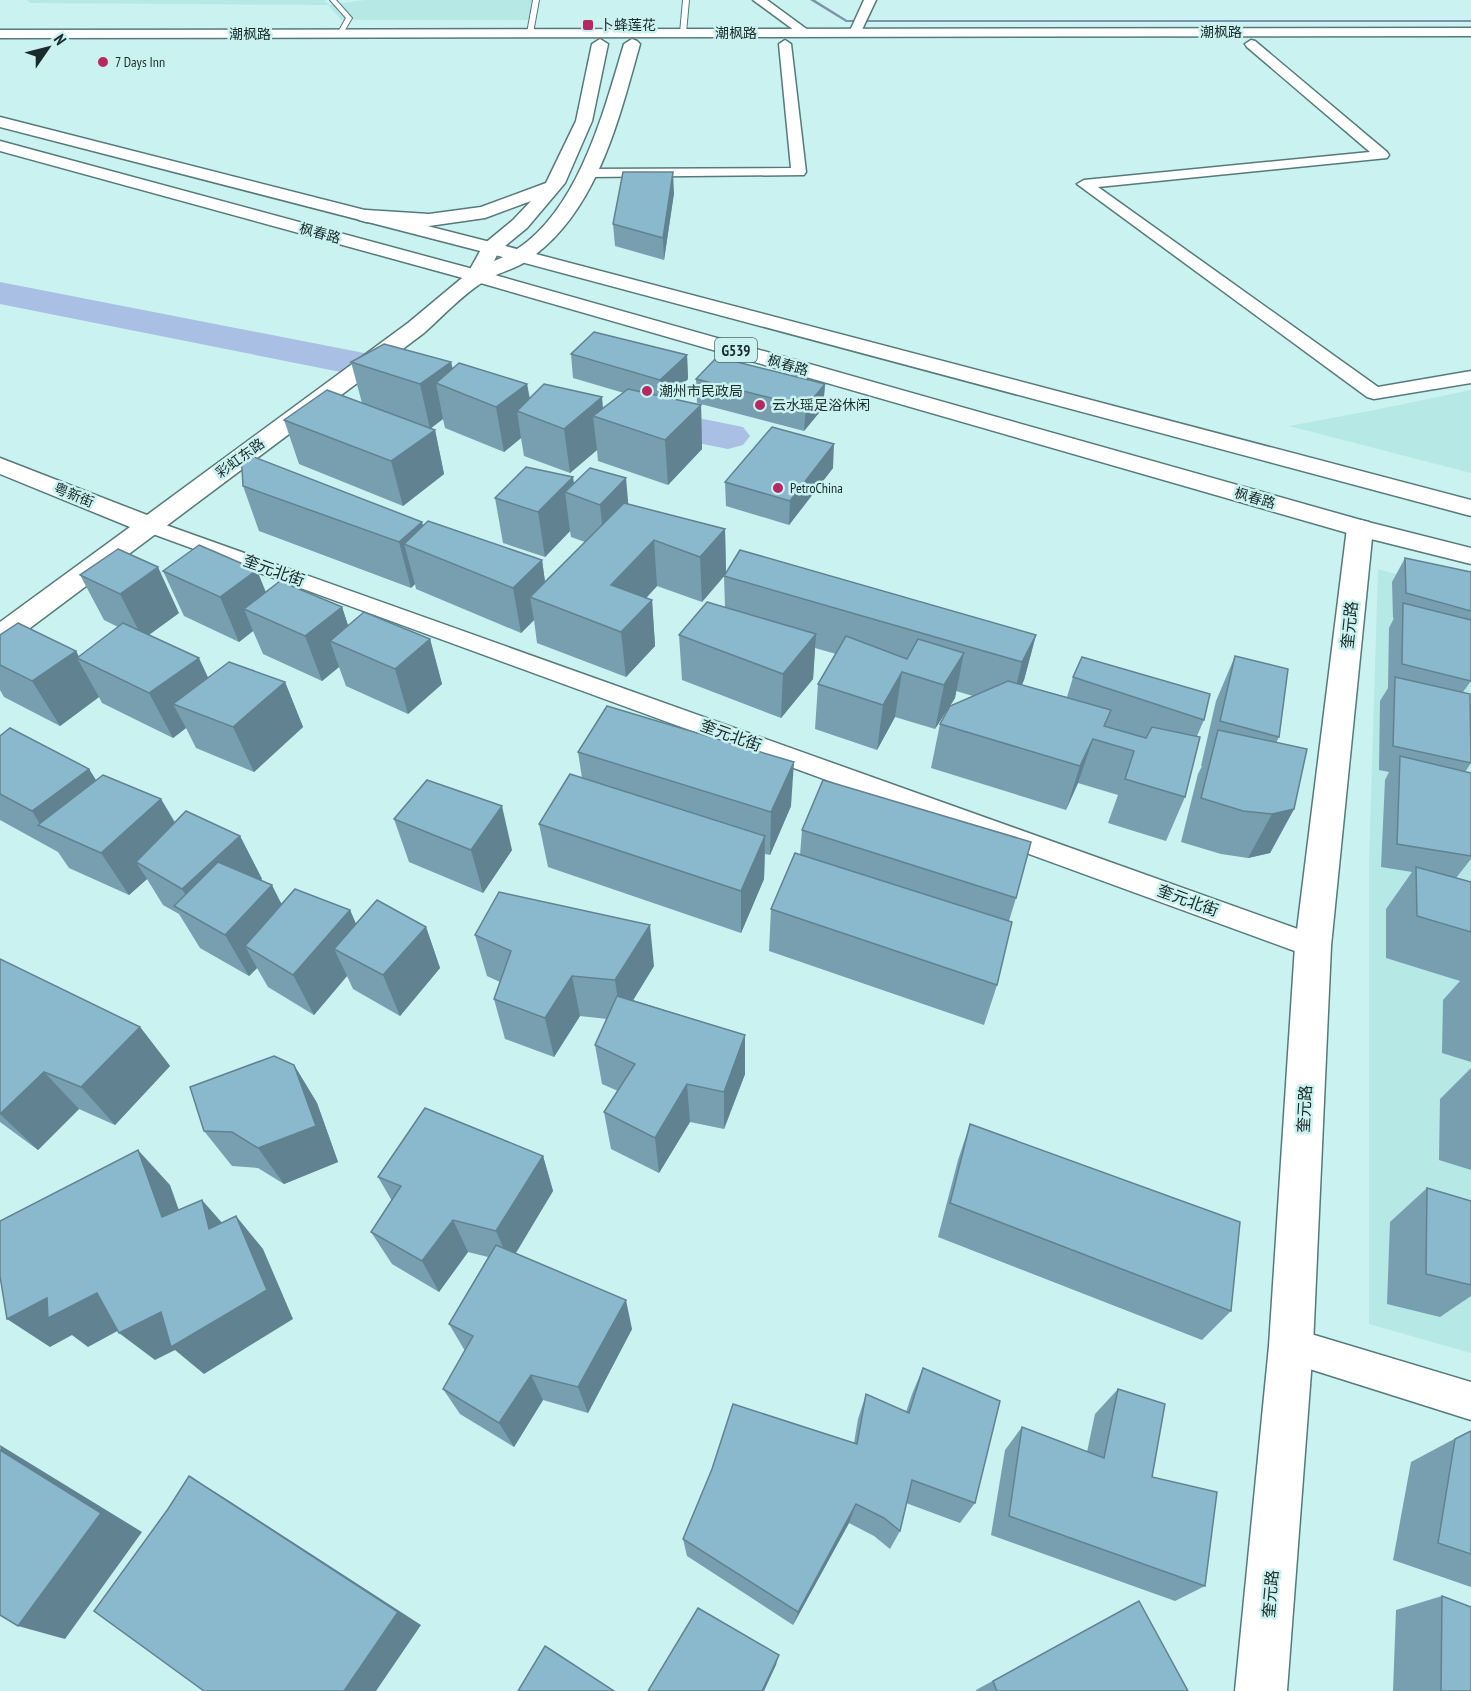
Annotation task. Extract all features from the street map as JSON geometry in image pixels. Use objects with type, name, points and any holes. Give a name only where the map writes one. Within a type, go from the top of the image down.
[{"type":"main road","name":"潮枫路","points":[[0,34],[806,33],[859,25],[1471,32]]},
{"type":"main road","name":"潮枫路","points":[[0,44],[1471,44]]},
{"type":"main road","points":[[477,276],[491,248],[520,224],[556,183],[584,121],[600,44]]},
{"type":"main road","points":[[477,276],[521,256],[549,232],[588,173],[610,119],[632,44]]},
{"type":"main road","name":"枫春路","points":[[0,122],[491,248],[1471,508]]},
{"type":"main road","name":"枫春路","points":[[0,146],[477,276],[1360,528],[1471,556]]},
{"type":"main road","points":[[366,216],[429,220],[485,212],[556,183]]},
{"type":"main road","name":"彩虹东路","points":[[0,636],[416,328],[477,276]]},
{"type":"main road","name":"粤新街","points":[[0,465],[148,525]]},
{"type":"main road","name":"奎元路","points":[[1261,1691],[1291,1346],[1313,946],[1360,528]]},
{"type":"street","points":[[759,0],[806,33]]},
{"type":"street","points":[[859,25],[870,0]]},
{"type":"street","points":[[588,173],[800,172],[785,44]]},
{"type":"street","points":[[1251,44],[1382,155],[1084,184],[1374,393],[1471,377]]},
{"type":"street","name":"奎元北街","points":[[148,525],[1313,946]]},
{"type":"street","points":[[1291,1346],[1471,1401]]},
{"type":"lane","points":[[333,0],[349,18],[340,34]]},
{"type":"lane","points":[[530,33],[536,0]]},
{"type":"lane","points":[[683,33],[686,0]]},
{"type":"shaded area","points":[[27,0],[324,0],[329,5],[365,0],[532,0],[534,2],[528,20],[341,20],[328,5],[30,3]]},
{"type":"shaded area","points":[[1471,390],[1471,473],[1289,426],[1375,410]]},
{"type":"shaded area","points":[[1378,569],[1471,595],[1471,1353],[1369,1324],[1369,862]]},
{"type":"building","points":[[623,172],[673,172],[663,238],[613,224]]},
{"type":"building","points":[[594,332],[687,355],[660,380],[571,354]]},
{"type":"building","points":[[384,344],[451,362],[420,384],[351,362]]},
{"type":"building","points":[[717,357],[825,384],[806,407],[696,379]]},
{"type":"building","points":[[459,363],[527,384],[496,407],[436,383]]},
{"type":"building","points":[[544,384],[602,397],[564,429],[517,411]]},
{"type":"building","points":[[628,389],[701,405],[665,440],[593,416]]},
{"type":"building","points":[[327,390],[435,430],[391,461],[284,420]]},
{"type":"building","points":[[772,427],[834,444],[790,501],[725,482]]},
{"type":"building","points":[[241,452],[422,522],[399,542],[243,486]]},
{"type":"building","points":[[526,467],[573,477],[538,512],[495,498]]},
{"type":"building","points":[[590,468],[626,478],[600,505],[565,492]]},
{"type":"building","points":[[624,503],[725,529],[700,557],[654,540],[611,585],[652,600],[621,632],[530,597]]},
{"type":"building","points":[[428,521],[542,560],[513,588],[404,544]]},
{"type":"building","points":[[199,545],[257,570],[220,597],[163,571]]},
{"type":"building","points":[[118,549],[158,567],[120,594],[80,575]]},
{"type":"building","points":[[740,550],[1036,635],[1022,662],[724,576]]},
{"type":"building","points":[[1405,558],[1471,572],[1471,611],[1406,593]]},
{"type":"building","points":[[280,581],[342,607],[305,636],[244,609]]},
{"type":"building","points":[[707,602],[816,634],[783,674],[679,635]]},
{"type":"building","points":[[1403,603],[1471,620],[1471,681],[1402,664]]},
{"type":"building","points":[[364,612],[430,639],[395,669],[330,641]]},
{"type":"building","points":[[18,623],[76,651],[32,681],[0,665],[0,635]]},
{"type":"building","points":[[123,623],[199,658],[149,693],[77,658]]},
{"type":"building","points":[[846,636],[907,659],[918,639],[964,653],[944,685],[902,672],[883,705],[818,684]]},
{"type":"building","points":[[1235,656],[1288,669],[1279,737],[1220,721]]},
{"type":"building","points":[[1082,657],[1210,694],[1204,720],[1073,677]]},
{"type":"building","points":[[229,662],[285,682],[233,727],[173,704]]},
{"type":"building","points":[[1395,677],[1470,694],[1471,763],[1393,746]]},
{"type":"building","points":[[1008,681],[1111,710],[1104,726],[1146,738],[1152,727],[1200,737],[1185,797],[1125,779],[1134,751],[1093,739],[1080,766],[940,724],[950,706]]},
{"type":"building","points":[[607,706],[794,762],[771,812],[578,752]]},
{"type":"building","points":[[10,728],[89,769],[32,811],[0,794],[0,736]]},
{"type":"building","points":[[1218,730],[1307,749],[1294,809],[1272,814],[1243,811],[1201,798]]},
{"type":"building","points":[[1400,756],[1471,773],[1471,856],[1397,844]]},
{"type":"building","points":[[570,774],[765,836],[741,891],[539,824]]},
{"type":"building","points":[[103,775],[161,799],[101,853],[38,825]]},
{"type":"building","points":[[427,780],[502,806],[471,850],[394,819]]},
{"type":"building","points":[[823,780],[1031,842],[1016,898],[802,830]]},
{"type":"building","points":[[186,811],[240,836],[182,889],[136,862]]},
{"type":"building","points":[[795,853],[1012,922],[997,985],[771,909]]},
{"type":"building","points":[[218,862],[272,885],[225,935],[174,906]]},
{"type":"building","points":[[1416,867],[1471,882],[1471,932],[1417,916]]},
{"type":"building","points":[[295,889],[350,910],[293,975],[245,946]]},
{"type":"building","points":[[499,892],[650,925],[615,980],[572,976],[545,1018],[494,999],[511,951],[475,935]]},
{"type":"building","points":[[377,900],[426,927],[383,975],[334,949]]},
{"type":"building","points":[[0,959],[140,1027],[81,1087],[44,1072],[0,1114]]},
{"type":"building","points":[[617,996],[745,1035],[724,1092],[687,1084],[655,1138],[604,1112],[635,1064],[595,1045]]},
{"type":"building","points":[[274,1056],[294,1065],[316,1126],[258,1148],[232,1132],[204,1131],[190,1087]]},
{"type":"building","points":[[425,1108],[543,1156],[496,1231],[453,1220],[422,1261],[371,1232],[401,1186],[378,1177]]},
{"type":"building","points":[[970,1124],[1240,1222],[1231,1311],[950,1203]]},
{"type":"building","points":[[138,1150],[162,1217],[202,1200],[209,1229],[236,1216],[267,1290],[171,1347],[161,1312],[119,1333],[97,1293],[48,1318],[47,1298],[7,1319],[0,1276],[0,1221]]},
{"type":"building","points":[[1427,1188],[1471,1201],[1471,1285],[1426,1274]]},
{"type":"building","points":[[496,1245],[626,1300],[578,1387],[531,1375],[499,1423],[443,1389],[473,1336],[449,1324]]},
{"type":"building","points":[[923,1368],[1000,1401],[975,1503],[912,1480],[900,1531],[884,1518],[856,1504],[798,1612],[683,1539],[712,1469],[733,1404],[857,1444],[866,1394],[909,1413]]},
{"type":"building","points":[[1118,1389],[1165,1404],[1152,1477],[1217,1492],[1205,1586],[1009,1516],[1022,1427],[1104,1458]]},
{"type":"building","points":[[1471,1431],[1471,1554],[1438,1543],[1455,1439]]},
{"type":"building","points":[[0,1450],[101,1513],[18,1626],[0,1615]]},
{"type":"building","points":[[189,1476],[398,1612],[344,1691],[204,1691],[94,1611],[168,1509]]},
{"type":"building","points":[[1442,1596],[1471,1607],[1471,1691],[1441,1691]]},
{"type":"building","points":[[1139,1601],[1188,1691],[997,1691],[993,1681]]},
{"type":"building","points":[[698,1608],[779,1655],[762,1691],[648,1691]]},
{"type":"building","points":[[545,1646],[614,1691],[518,1691]]},
{"type":"waterway","points":[[812,0],[846,21],[1471,21]]},
{"type":"waterway","points":[[0,293],[431,378]]},
{"type":"waterway","points":[[619,415],[728,436]]},
{"type":"place","name":"卜蜂莲花","points":[[588,25]]},
{"type":"place","name":"7 Days Inn","points":[[103,62]]},
{"type":"place","name":"潮州市民政局","points":[[647,391]]},
{"type":"place","name":"云水瑶足浴休闲","points":[[760,405]]},
{"type":"place","name":"PetroChina","points":[[778,488]]}]
